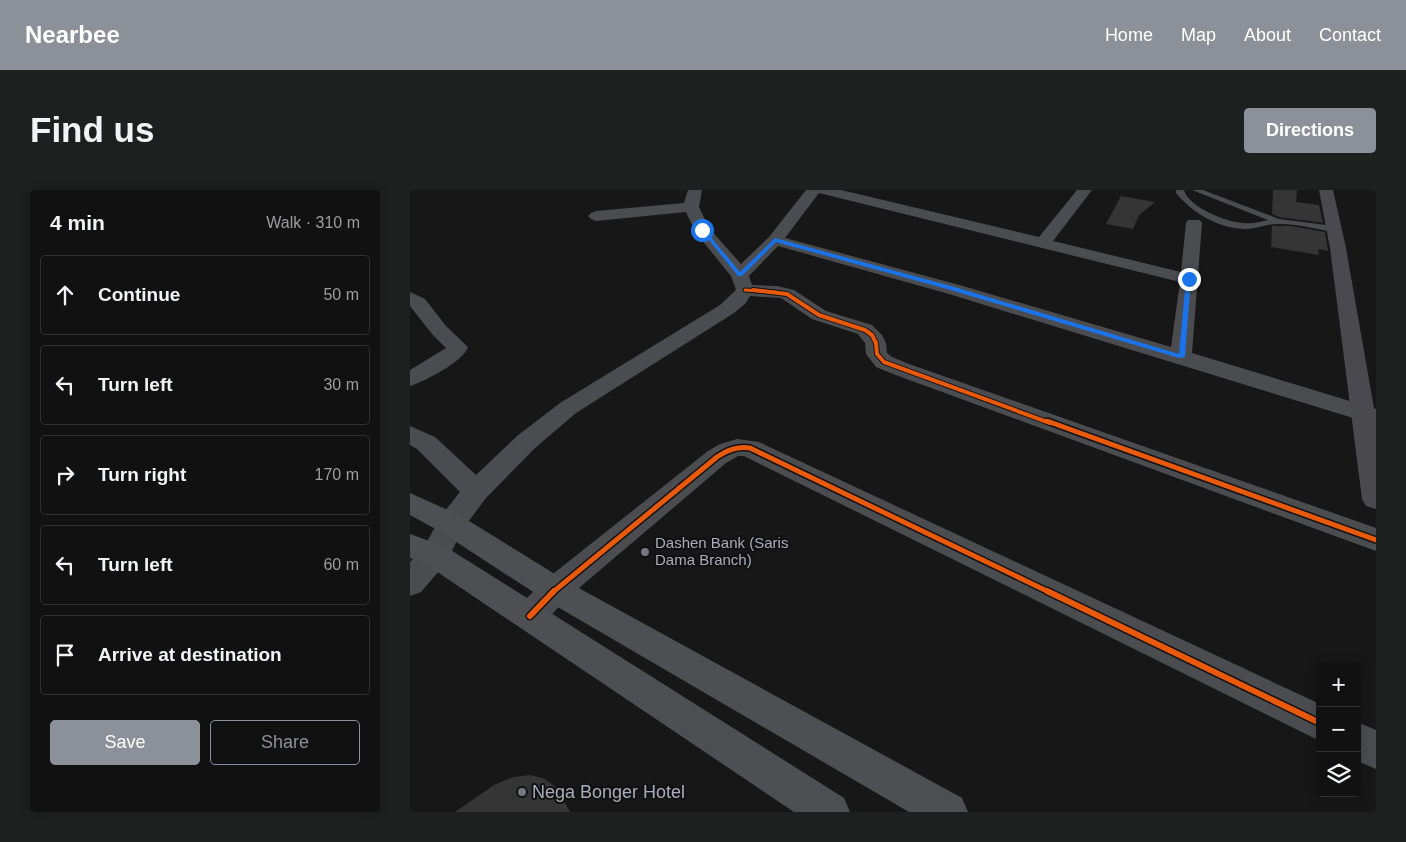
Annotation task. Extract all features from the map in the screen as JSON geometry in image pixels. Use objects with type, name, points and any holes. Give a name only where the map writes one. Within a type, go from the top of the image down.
[{"type":"main road","points":[[410,503],[451,524],[555,590],[948,812]]},
{"type":"main road","points":[[422,551],[530,616],[616,674],[830,812]]},
{"type":"street","points":[[410,584],[422,551],[451,524],[476,491],[526,442],[568,408],[727,309],[738,300],[742,283],[814,190]]},
{"type":"street","points":[[823,190],[1189,279]]},
{"type":"street","points":[[1044,243],[1085,190]]},
{"type":"street","points":[[1326,190],[1370,416],[1376,498]]},
{"type":"street","points":[[596,216],[693,199],[702,230],[742,283],[797,298],[820,315],[862,328],[873,335],[877,344],[876,354],[884,362],[900,370],[1376,540]]},
{"type":"street","points":[[1182,357],[1194,224]]},
{"type":"street","points":[[775,240],[956,290],[1182,357],[1370,416]]},
{"type":"street","points":[[410,298],[418,303],[439,330],[457,347],[456,352],[410,379]]},
{"type":"street","points":[[410,434],[426,443],[476,491]]},
{"type":"street","points":[[530,616],[555,590],[717,457],[730,448],[740,446],[750,448],[1316,721]]},
{"type":"street","points":[[1361,743],[1376,750]]},
{"type":"lane","points":[[1180,190],[1185,199],[1229,224],[1252,226],[1277,221]]},
{"type":"lane","points":[[1196,190],[1277,221],[1334,229]]},
{"type":"building","points":[[1273,190],[1297,190],[1296,202],[1319,205],[1323,223],[1279,217],[1272,214]]},
{"type":"building","points":[[1121,196],[1155,202],[1139,215],[1133,229],[1106,224]]},
{"type":"building","points":[[1272,226],[1291,226],[1325,232],[1328,251],[1318,249],[1319,255],[1271,247]]},
{"type":"building","name":"Nega Bonger Hotel","points":[[531,775],[545,779],[557,788],[570,812],[455,812],[494,785],[513,777]]},
{"type":"cycle path","points":[[745,290],[787,294],[796,298],[819,315],[865,330],[872,335],[876,343],[877,354],[884,362],[901,369],[1376,540]]},
{"type":"cycle path","points":[[530,616],[555,590],[717,457],[733,448],[745,447],[1316,721]]},
{"type":"place","name":"Dashen Bank (Saris Dama Branch)","points":[[645,552]]},
{"type":"place","name":"Nega Bonger Hotel","points":[[522,792]]},
{"type":"route","points":[[702,230],[740,275],[775,240],[956,290],[1182,357],[1189,279]]}]
